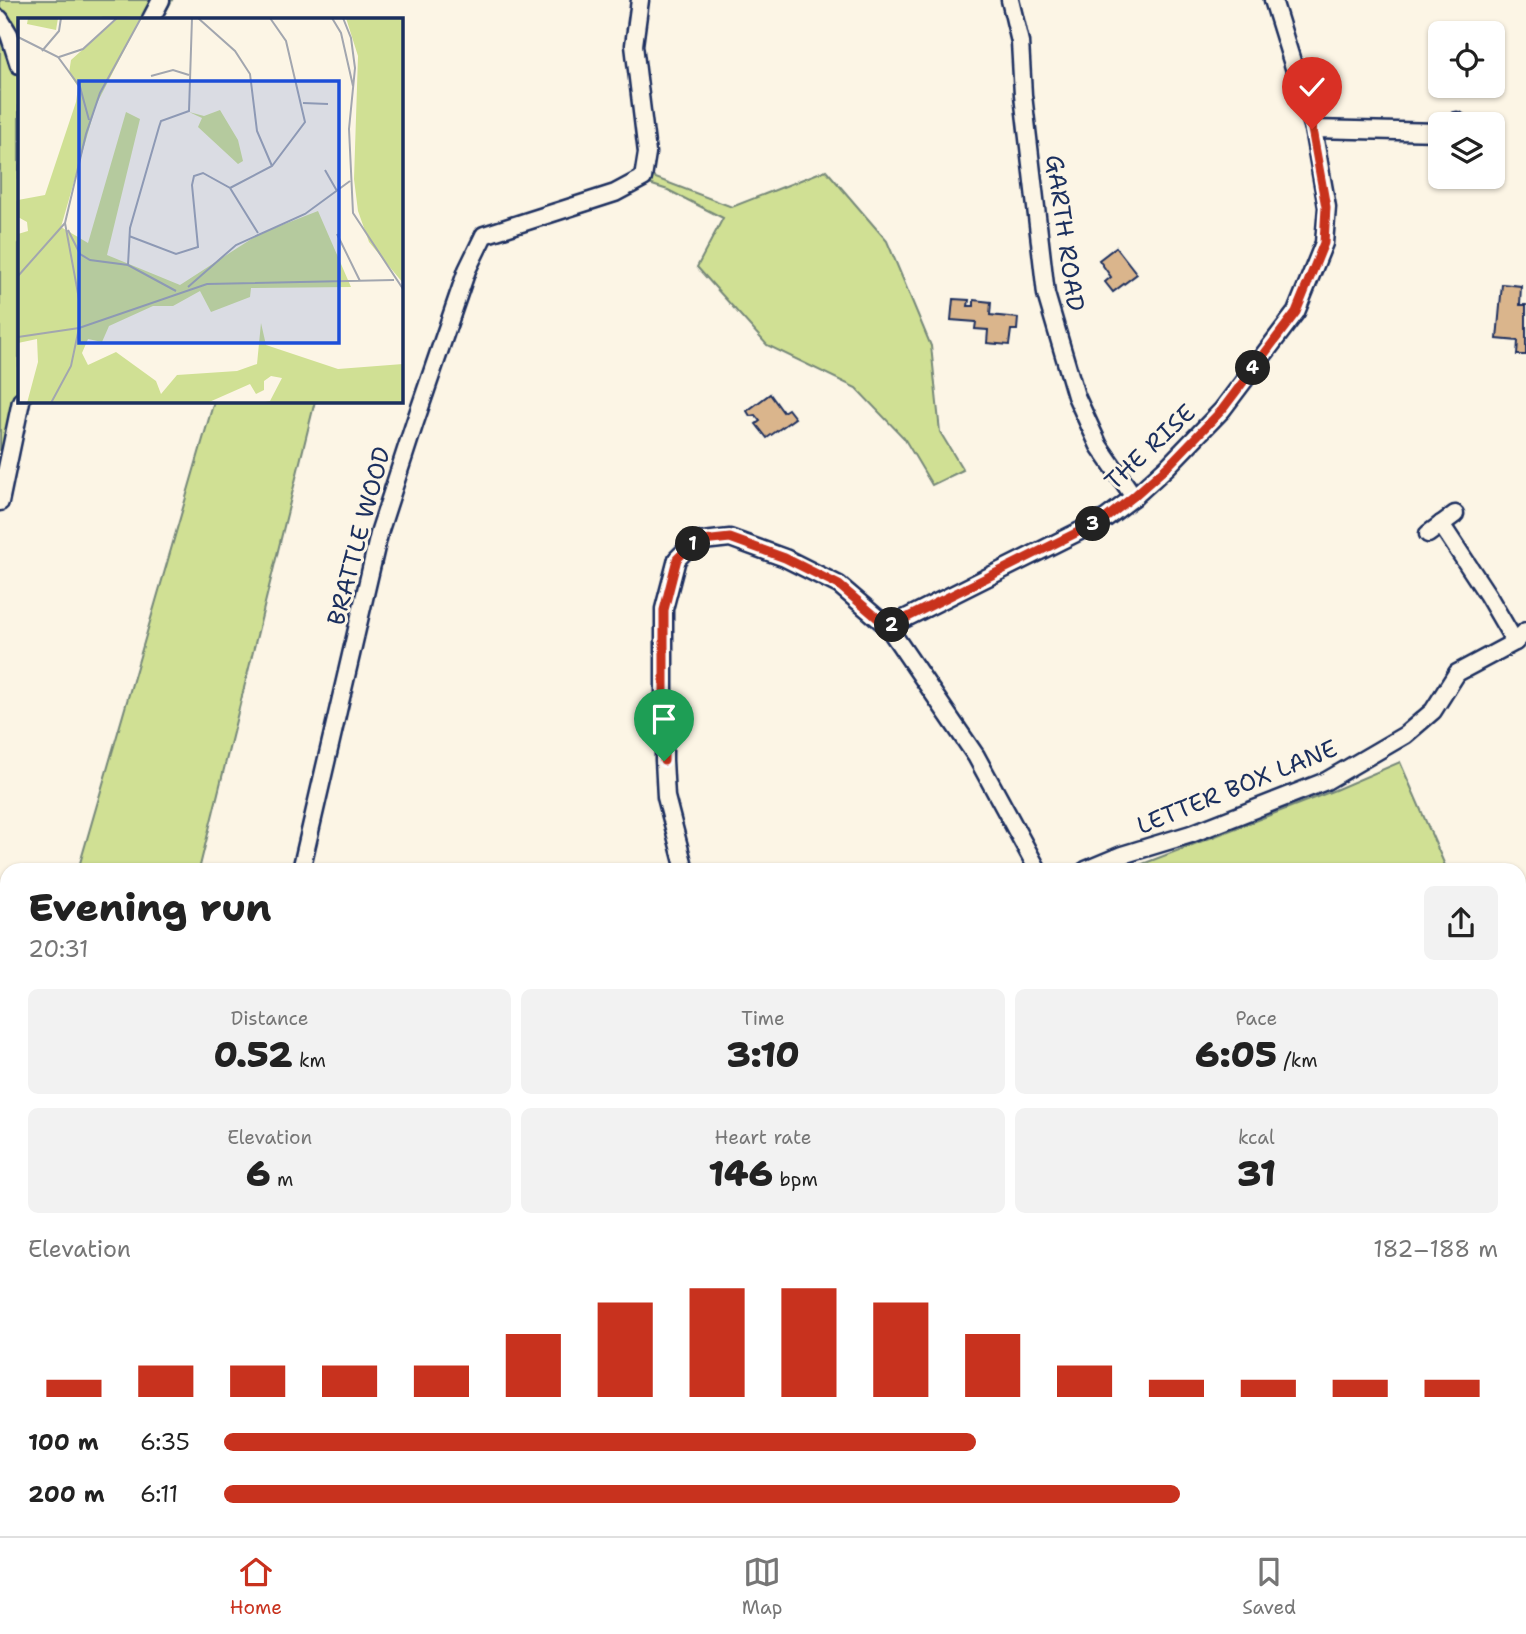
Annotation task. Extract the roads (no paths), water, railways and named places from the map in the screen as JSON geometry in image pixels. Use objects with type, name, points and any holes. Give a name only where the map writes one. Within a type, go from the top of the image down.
[{"type":"street","points":[[152,18],[161,0]]},
{"type":"street","name":"BRATTLE WOOD","points":[[303,863],[380,530],[467,270],[484,235],[615,193],[643,178],[647,153],[634,45],[640,0]]},
{"type":"street","name":"GARTH ROAD","points":[[1010,0],[1020,42],[1023,95],[1046,294],[1076,396],[1099,446],[1133,497]]},
{"type":"street","name":"THE RISE","points":[[888,627],[1106,518],[1168,466],[1222,410],[1296,312],[1324,243],[1326,207],[1312,129],[1273,0]]},
{"type":"street","points":[[0,19],[9,34],[18,62]]},
{"type":"street","points":[[1312,129],[1428,132]]},
{"type":"street","points":[[0,502],[21,402]]},
{"type":"street","points":[[1455,514],[1434,529],[1520,637]]},
{"type":"street","points":[[683,863],[666,797],[664,610],[677,559],[694,542],[730,538],[785,558],[839,585],[888,627],[976,756],[1034,863]]},
{"type":"street","name":"LETTER BOX LANE","points":[[1103,863],[1191,834],[1326,781],[1405,735],[1433,711],[1457,673],[1520,637]]}]
